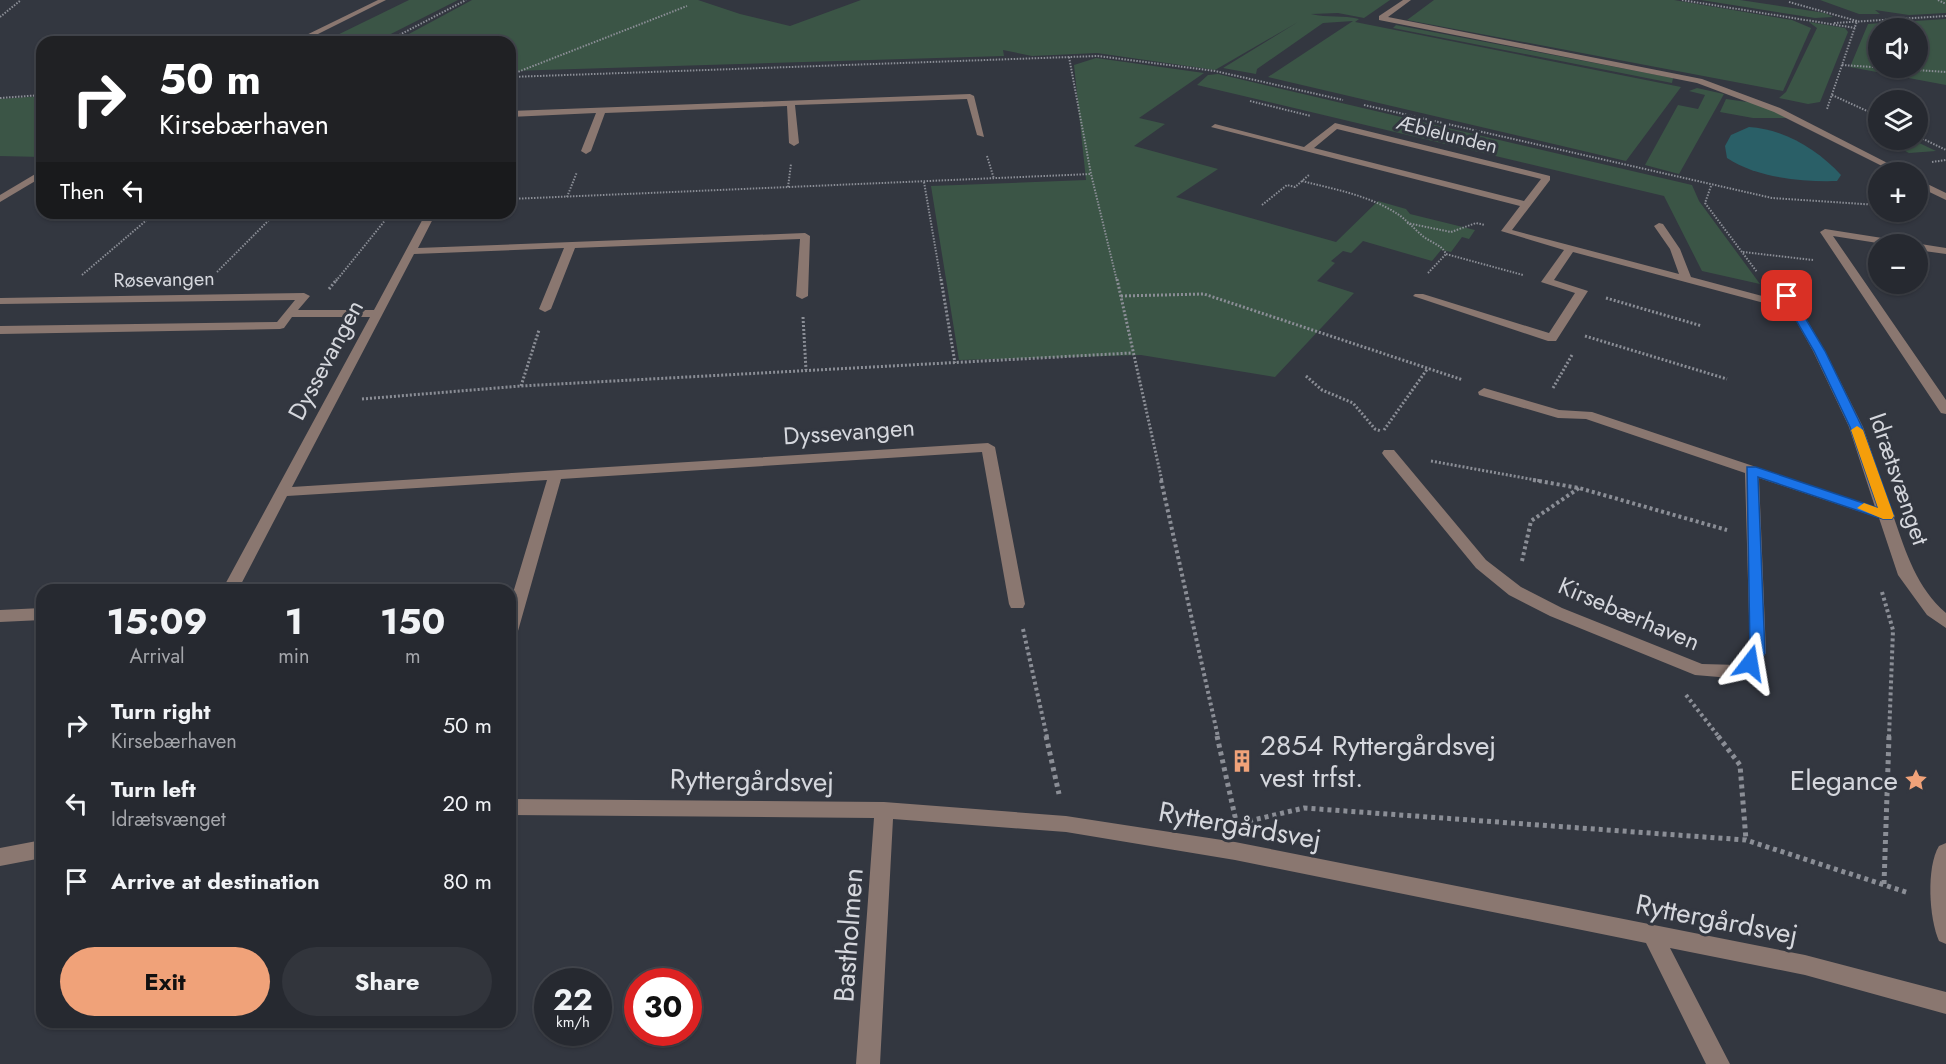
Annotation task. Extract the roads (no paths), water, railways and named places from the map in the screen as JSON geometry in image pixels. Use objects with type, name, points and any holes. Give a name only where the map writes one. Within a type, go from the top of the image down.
[{"type":"street","points":[[308,36],[383,0]]},
{"type":"street","points":[[1408,0],[1382,18],[1699,81],[1749,96],[1880,162]]},
{"type":"street","points":[[516,114],[970,96],[981,135]]},
{"type":"street","points":[[791,103],[794,143]]},
{"type":"street","points":[[586,151],[602,110]]},
{"type":"street","name":"Æblelunden","points":[[1308,149],[1335,126],[1547,178],[1506,231],[1571,248]]},
{"type":"street","points":[[1215,127],[1527,205]]},
{"type":"street","points":[[0,198],[36,177]]},
{"type":"street","points":[[1928,188],[1946,197]]},
{"type":"street","name":"Dyssevangen","points":[[233,584],[428,219]]},
{"type":"street","points":[[1659,226],[1675,249],[1686,278]]},
{"type":"street","points":[[1946,251],[1825,232],[1946,410]]},
{"type":"street","points":[[411,251],[805,236],[802,296]]},
{"type":"street","points":[[546,309],[571,245]]},
{"type":"street","points":[[1419,296],[1552,338],[1582,291],[1547,282],[1571,248],[1794,308]]},
{"type":"street","name":"Idrætsvænget","points":[[1780,283],[1819,351],[1856,427],[1888,516],[1904,571],[1933,611],[1946,622]]},
{"type":"street","name":"Røsevangen","points":[[0,301],[304,296],[280,325],[0,330]]},
{"type":"street","name":"Røsevangen","points":[[289,314],[378,313]]},
{"type":"street","points":[[1484,392],[1558,414],[1587,415],[1888,516]]},
{"type":"street","name":"Dyssevangen","points":[[284,492],[988,447],[1017,604]]},
{"type":"street","name":"Kirsebærhaven","points":[[1389,453],[1481,564],[1515,591],[1556,612],[1701,670],[1743,672],[1758,653],[1752,470]]},
{"type":"street","points":[[516,610],[555,474]]},
{"type":"street","points":[[0,616],[36,614]]},
{"type":"street","name":"Ryttergårdsvej","points":[[516,807],[884,810],[1066,824],[1236,851],[1653,936],[1805,964],[1946,1003]]},
{"type":"street","name":"Bastholmen","points":[[868,1064],[884,810]]},
{"type":"street","points":[[0,857],[36,850]]},
{"type":"street","points":[[1946,852],[1943,857],[1941,904],[1946,934]]},
{"type":"street","points":[[1653,936],[1718,1064]]},
{"type":"water","points":[[1749,127],[1775,132],[1800,142],[1822,157],[1841,175],[1837,181],[1809,181],[1766,174],[1739,165],[1727,158],[1725,146],[1731,135]]},
{"type":"place","name":"2854 Ryttergårdsvej vest trfst.","points":[[1242,761]]},
{"type":"place","name":"Elegance","points":[[1916,780]]}]
